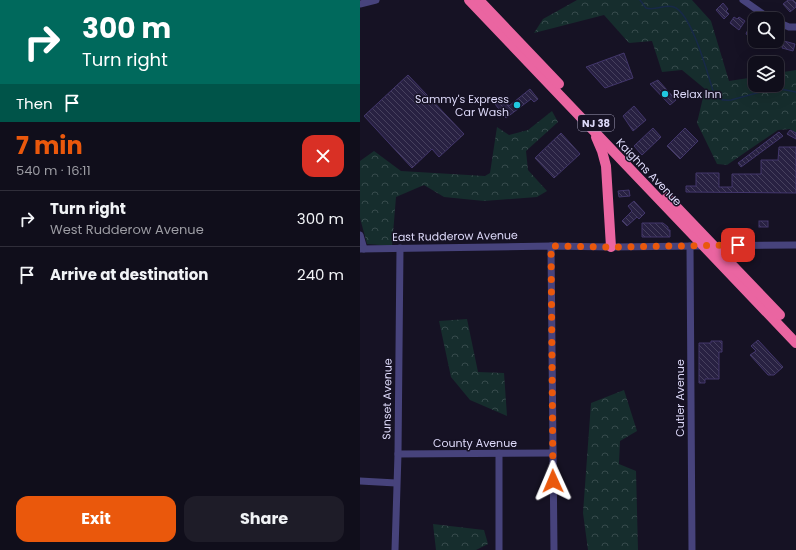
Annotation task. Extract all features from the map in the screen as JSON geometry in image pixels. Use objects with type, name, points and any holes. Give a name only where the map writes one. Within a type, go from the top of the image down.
[{"type":"highway","name":"Kaighns Avenue","points":[[469,0],[591,128],[796,332]]},
{"type":"highway","name":"Kaighns Avenue","points":[[479,0],[708,246],[796,343]]},
{"type":"highway","points":[[591,128],[606,161],[611,247]]},
{"type":"street","points":[[360,4],[376,0]]},
{"type":"street","points":[[743,0],[760,12]]},
{"type":"street","points":[[784,25],[796,27]]},
{"type":"street","points":[[360,235],[362,249]]},
{"type":"street","name":"East Rudderow Avenue","points":[[362,249],[551,246],[611,247],[796,245]]},
{"type":"street","points":[[551,246],[554,550]]},
{"type":"street","name":"Cutler Avenue","points":[[690,246],[692,550]]},
{"type":"street","name":"Sunset Avenue","points":[[395,550],[398,454],[400,248]]},
{"type":"street","name":"County Avenue","points":[[398,454],[553,453]]},
{"type":"street","points":[[499,454],[499,550]]},
{"type":"street","points":[[360,481],[396,483]]},
{"type":"green space","points":[[577,0],[692,0],[711,21],[729,81],[748,78],[748,92],[784,92],[784,72],[796,70],[796,133],[790,129],[778,130],[727,165],[717,164],[697,123],[705,89],[682,70],[662,72],[652,41],[629,43],[604,15],[534,33],[543,19]]},
{"type":"green space","points":[[552,111],[558,122],[526,151],[528,170],[547,191],[537,197],[484,201],[444,197],[424,185],[396,197],[392,246],[367,244],[360,218],[360,161],[374,151],[401,171],[485,176],[490,173],[497,127],[509,135],[528,130]]},
{"type":"green space","points":[[467,319],[478,372],[504,373],[507,416],[470,400],[451,377],[439,321]]},
{"type":"green space","points":[[624,390],[637,431],[620,441],[619,464],[636,471],[638,550],[588,550],[583,513],[591,403]]},
{"type":"green space","points":[[433,524],[484,530],[488,544],[476,550],[436,550]]},
{"type":"building","points":[[788,0],[793,0],[796,3],[796,7],[790,12],[783,4]]},
{"type":"building","points":[[723,3],[728,9],[726,11],[729,14],[724,19],[716,10]]},
{"type":"building","points":[[734,17],[737,19],[739,17],[745,21],[739,30],[730,23]]},
{"type":"building","points":[[784,41],[795,44],[793,51],[782,48],[784,48]]},
{"type":"building","points":[[624,53],[633,78],[605,88],[586,67]]},
{"type":"building","points":[[408,75],[464,134],[439,157],[432,149],[412,168],[364,116]]},
{"type":"building","name":"Relax Inn","points":[[658,80],[676,100],[670,105],[650,84]]},
{"type":"building","name":"Sammy's Express Car Wash","points":[[530,89],[538,99],[534,102],[531,99],[506,118],[495,104],[503,98],[509,106]]},
{"type":"building","points":[[634,106],[646,120],[633,131],[623,116]]},
{"type":"building","points":[[653,128],[661,137],[642,155],[634,146]]},
{"type":"building","points":[[685,128],[698,141],[680,159],[667,146]]},
{"type":"building","points":[[790,130],[796,133],[796,139],[787,134]]},
{"type":"building","points":[[779,132],[783,136],[741,167],[738,163]]},
{"type":"building","points":[[561,133],[580,154],[554,178],[535,158]]},
{"type":"building","points":[[779,147],[796,147],[796,193],[686,192],[686,186],[696,186],[696,173],[719,173],[719,187],[732,187],[732,174],[761,174],[761,160],[778,160]]},
{"type":"building","points":[[629,190],[630,196],[619,197],[618,191]]},
{"type":"building","points":[[634,201],[645,213],[639,219],[637,217],[627,226],[622,221],[632,211],[628,206]]},
{"type":"building","points":[[759,221],[768,221],[768,227],[759,227]]},
{"type":"building","points":[[642,223],[663,223],[668,227],[668,230],[670,230],[670,237],[642,237]]},
{"type":"building","points":[[758,340],[783,367],[774,375],[768,375],[750,355],[756,351],[751,346]]},
{"type":"building","points":[[711,341],[722,341],[722,352],[719,352],[719,379],[705,379],[705,383],[699,383],[699,343],[711,343]]},
{"type":"waterway","points":[[640,0],[646,8],[653,9],[670,6],[681,12],[693,33],[714,94],[719,99],[731,100],[775,88],[796,92]]},
{"type":"place","name":"Relax Inn","points":[[665,94]]},
{"type":"place","name":"Sammy's Express Car Wash","points":[[517,105]]},
{"type":"route","points":[[553,481],[551,246],[611,247],[738,245]]}]
